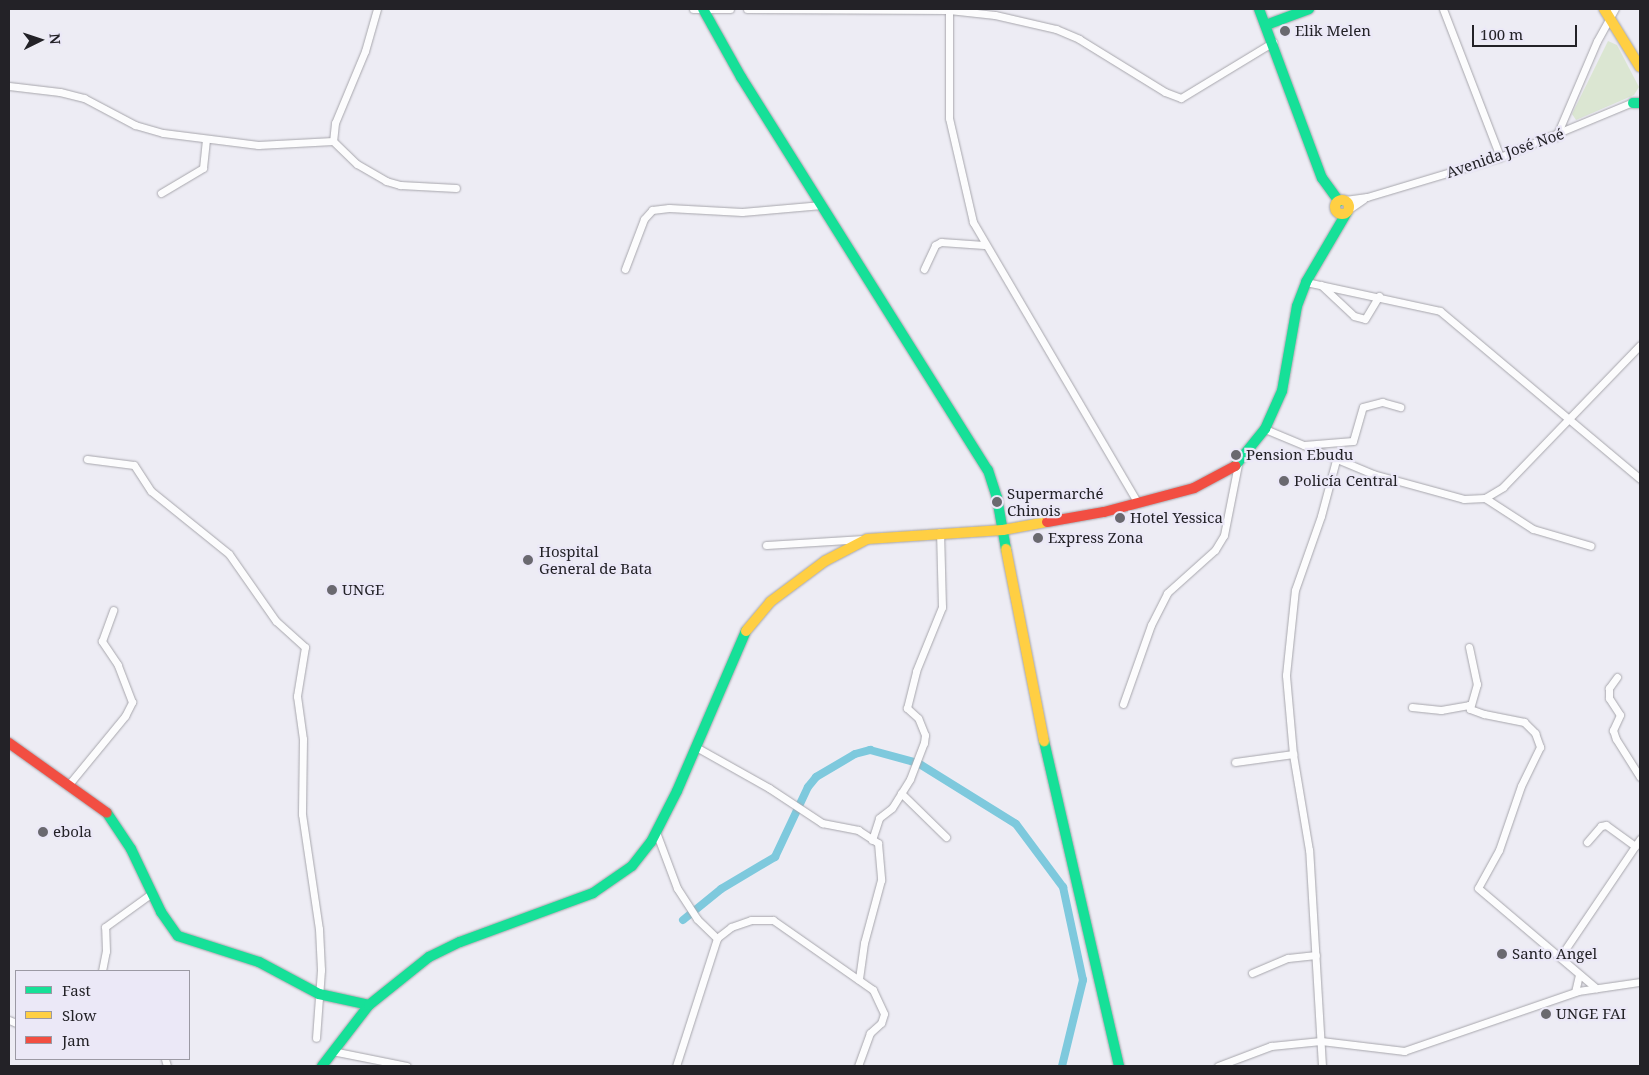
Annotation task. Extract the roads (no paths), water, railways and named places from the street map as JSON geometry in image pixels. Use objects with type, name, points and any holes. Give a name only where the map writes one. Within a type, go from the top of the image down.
[{"type":"main road","points":[[699,9],[980,454],[997,498],[1017,616],[1073,874],[1119,1066]]},
{"type":"main road","points":[[322,1066],[369,1005],[429,957],[460,942],[594,892],[632,866],[656,832],[696,747],[741,638],[756,614],[826,561],[867,539],[940,532],[1003,530],[1075,519],[1194,488],[1238,464],[1264,429],[1282,391],[1297,306],[1306,282],[1333,231],[1343,207],[1322,178],[1273,42],[1259,9]]},
{"type":"main road","points":[[1266,25],[1309,9]]},
{"type":"main road","points":[[1609,11],[1640,67]]},
{"type":"main road","points":[[9,743],[70,783],[103,808],[113,821],[173,931],[184,940],[259,962],[319,994],[369,1005]]},
{"type":"street","points":[[334,141],[335,123],[365,51],[377,9]]},
{"type":"street","points":[[699,9],[730,9]]},
{"type":"street","points":[[747,9],[949,10],[995,15],[1056,29],[1092,44],[1165,92],[1181,98],[1273,42]]},
{"type":"street","points":[[1443,9],[1500,157]]},
{"type":"street","points":[[949,10],[949,118],[960,177],[973,222],[984,245],[1137,502]]},
{"type":"street","points":[[1556,137],[1609,11]]},
{"type":"street","points":[[9,86],[60,92],[84,98],[135,125],[206,140],[258,145],[334,141],[357,164],[386,181],[400,185],[456,188]]},
{"type":"street","name":"Avenida José Noé","points":[[1343,207],[1367,197],[1500,157],[1556,137],[1638,102]]},
{"type":"street","points":[[1565,115],[1577,127]]},
{"type":"street","points":[[161,192],[203,168],[206,140]]},
{"type":"street","points":[[625,269],[644,219],[652,210],[669,208],[742,212],[822,205]]},
{"type":"street","points":[[924,269],[935,245],[941,242],[984,245]]},
{"type":"street","points":[[1306,282],[1379,296],[1440,311],[1640,480]]},
{"type":"street","points":[[1319,284],[1354,316],[1361,318],[1370,315],[1379,296]]},
{"type":"street","points":[[1264,429],[1336,460],[1412,486],[1464,498],[1485,498],[1503,487],[1640,345]]},
{"type":"street","points":[[1304,445],[1353,441],[1363,407],[1382,402],[1400,407]]},
{"type":"street","points":[[87,459],[134,465],[151,491],[229,554],[276,622],[305,648],[297,696],[303,738],[302,814],[319,929],[319,994],[316,1038]]},
{"type":"street","points":[[1322,1066],[1309,850],[1293,754],[1286,675],[1289,630],[1295,590],[1321,516],[1336,460]]},
{"type":"street","points":[[1123,704],[1151,624],[1167,593],[1215,550],[1224,535],[1238,464]]},
{"type":"street","points":[[1485,498],[1533,529],[1591,546]]},
{"type":"street","points":[[872,840],[879,818],[892,808],[901,793],[926,735],[918,718],[907,708],[922,654],[941,615],[944,580],[940,532]]},
{"type":"street","points":[[766,544],[867,539]]},
{"type":"street","points":[[70,783],[125,716],[132,702],[118,666],[102,641],[113,610]]},
{"type":"street","points":[[1469,647],[1477,684],[1470,709]]},
{"type":"street","points":[[1616,677],[1609,688],[1609,698],[1620,715],[1613,730],[1616,739],[1640,777]]},
{"type":"street","points":[[1412,707],[1441,710],[1469,705],[1470,709],[1524,722],[1539,741],[1500,850],[1478,888],[1596,988]]},
{"type":"street","points":[[696,747],[752,778],[830,827],[858,830],[878,843],[881,857],[881,880],[864,942],[859,980]]},
{"type":"street","points":[[1235,762],[1293,754]]},
{"type":"street","points":[[901,793],[946,837]]},
{"type":"street","points":[[1587,842],[1601,826],[1606,825],[1634,846]]},
{"type":"street","points":[[656,832],[677,888],[688,908],[697,920],[717,938]]},
{"type":"street","points":[[1560,957],[1640,839]]},
{"type":"street","points":[[102,970],[106,951],[105,927],[152,893]]},
{"type":"street","points":[[676,1066],[717,938],[737,924],[760,919],[773,920],[879,996],[884,1014],[881,1023],[870,1034],[858,1066]]},
{"type":"street","points":[[1252,974],[1288,958],[1316,955]]},
{"type":"street","points":[[1575,992],[1579,974]]},
{"type":"street","points":[[1218,1066],[1272,1046],[1321,1041],[1404,1051],[1575,992],[1640,982]]},
{"type":"street","points":[[332,1051],[407,1066]]},
{"type":"waterway","points":[[683,920],[721,889],[775,857],[808,787],[816,777],[855,754],[870,750],[918,763],[1016,824],[1063,887],[1083,980],[1062,1066]]},
{"type":"place","name":"Elik Melen","points":[[1285,31]]},
{"type":"place","name":"Pension Ebudu","points":[[1236,455]]},
{"type":"place","name":"Policía Central","points":[[1284,481]]},
{"type":"place","name":"Supermarché Chinois","points":[[997,502]]},
{"type":"place","name":"Hotel Yessica","points":[[1120,518]]},
{"type":"place","name":"Express Zona","points":[[1038,538]]},
{"type":"place","name":"Hospital General de Bata","points":[[528,560]]},
{"type":"place","name":"UNGE","points":[[332,590]]},
{"type":"place","name":"ebola","points":[[43,832]]},
{"type":"place","name":"Santo Angel","points":[[1502,954]]},
{"type":"place","name":"UNGE FAI","points":[[1546,1014]]}]
